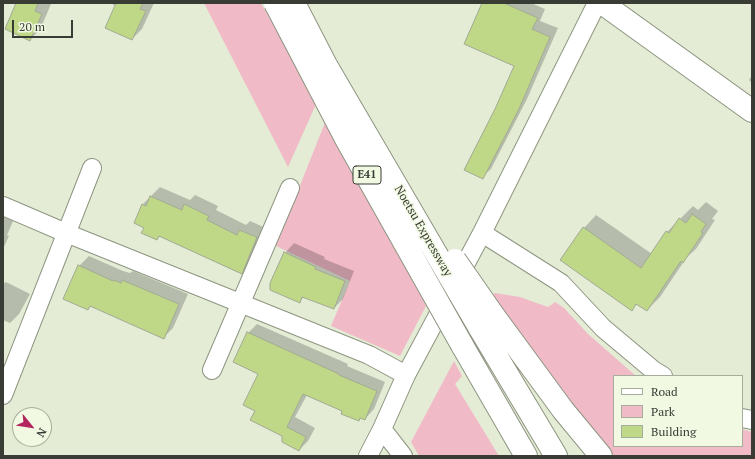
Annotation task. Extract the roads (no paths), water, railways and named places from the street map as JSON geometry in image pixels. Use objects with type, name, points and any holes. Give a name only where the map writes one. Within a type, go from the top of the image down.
[{"type":"main road","name":"Noetsu Expressway","points":[[276,3],[345,136],[526,456]]},
{"type":"main road","name":"Noetsu Expressway","points":[[294,3],[326,65],[366,133],[487,322],[556,456]]},
{"type":"main road","points":[[602,3],[752,111]]},
{"type":"main road","points":[[487,322],[564,410],[601,456]]},
{"type":"street","points":[[368,456],[382,429],[406,375],[482,233],[597,3]]},
{"type":"street","points":[[3,395],[92,168]]},
{"type":"street","points":[[212,370],[290,188]]},
{"type":"street","points":[[3,206],[66,233],[369,354],[406,375]]},
{"type":"street","points":[[482,233],[561,283],[603,328],[653,370],[661,375]]},
{"type":"street","points":[[382,429],[403,456]]}]
